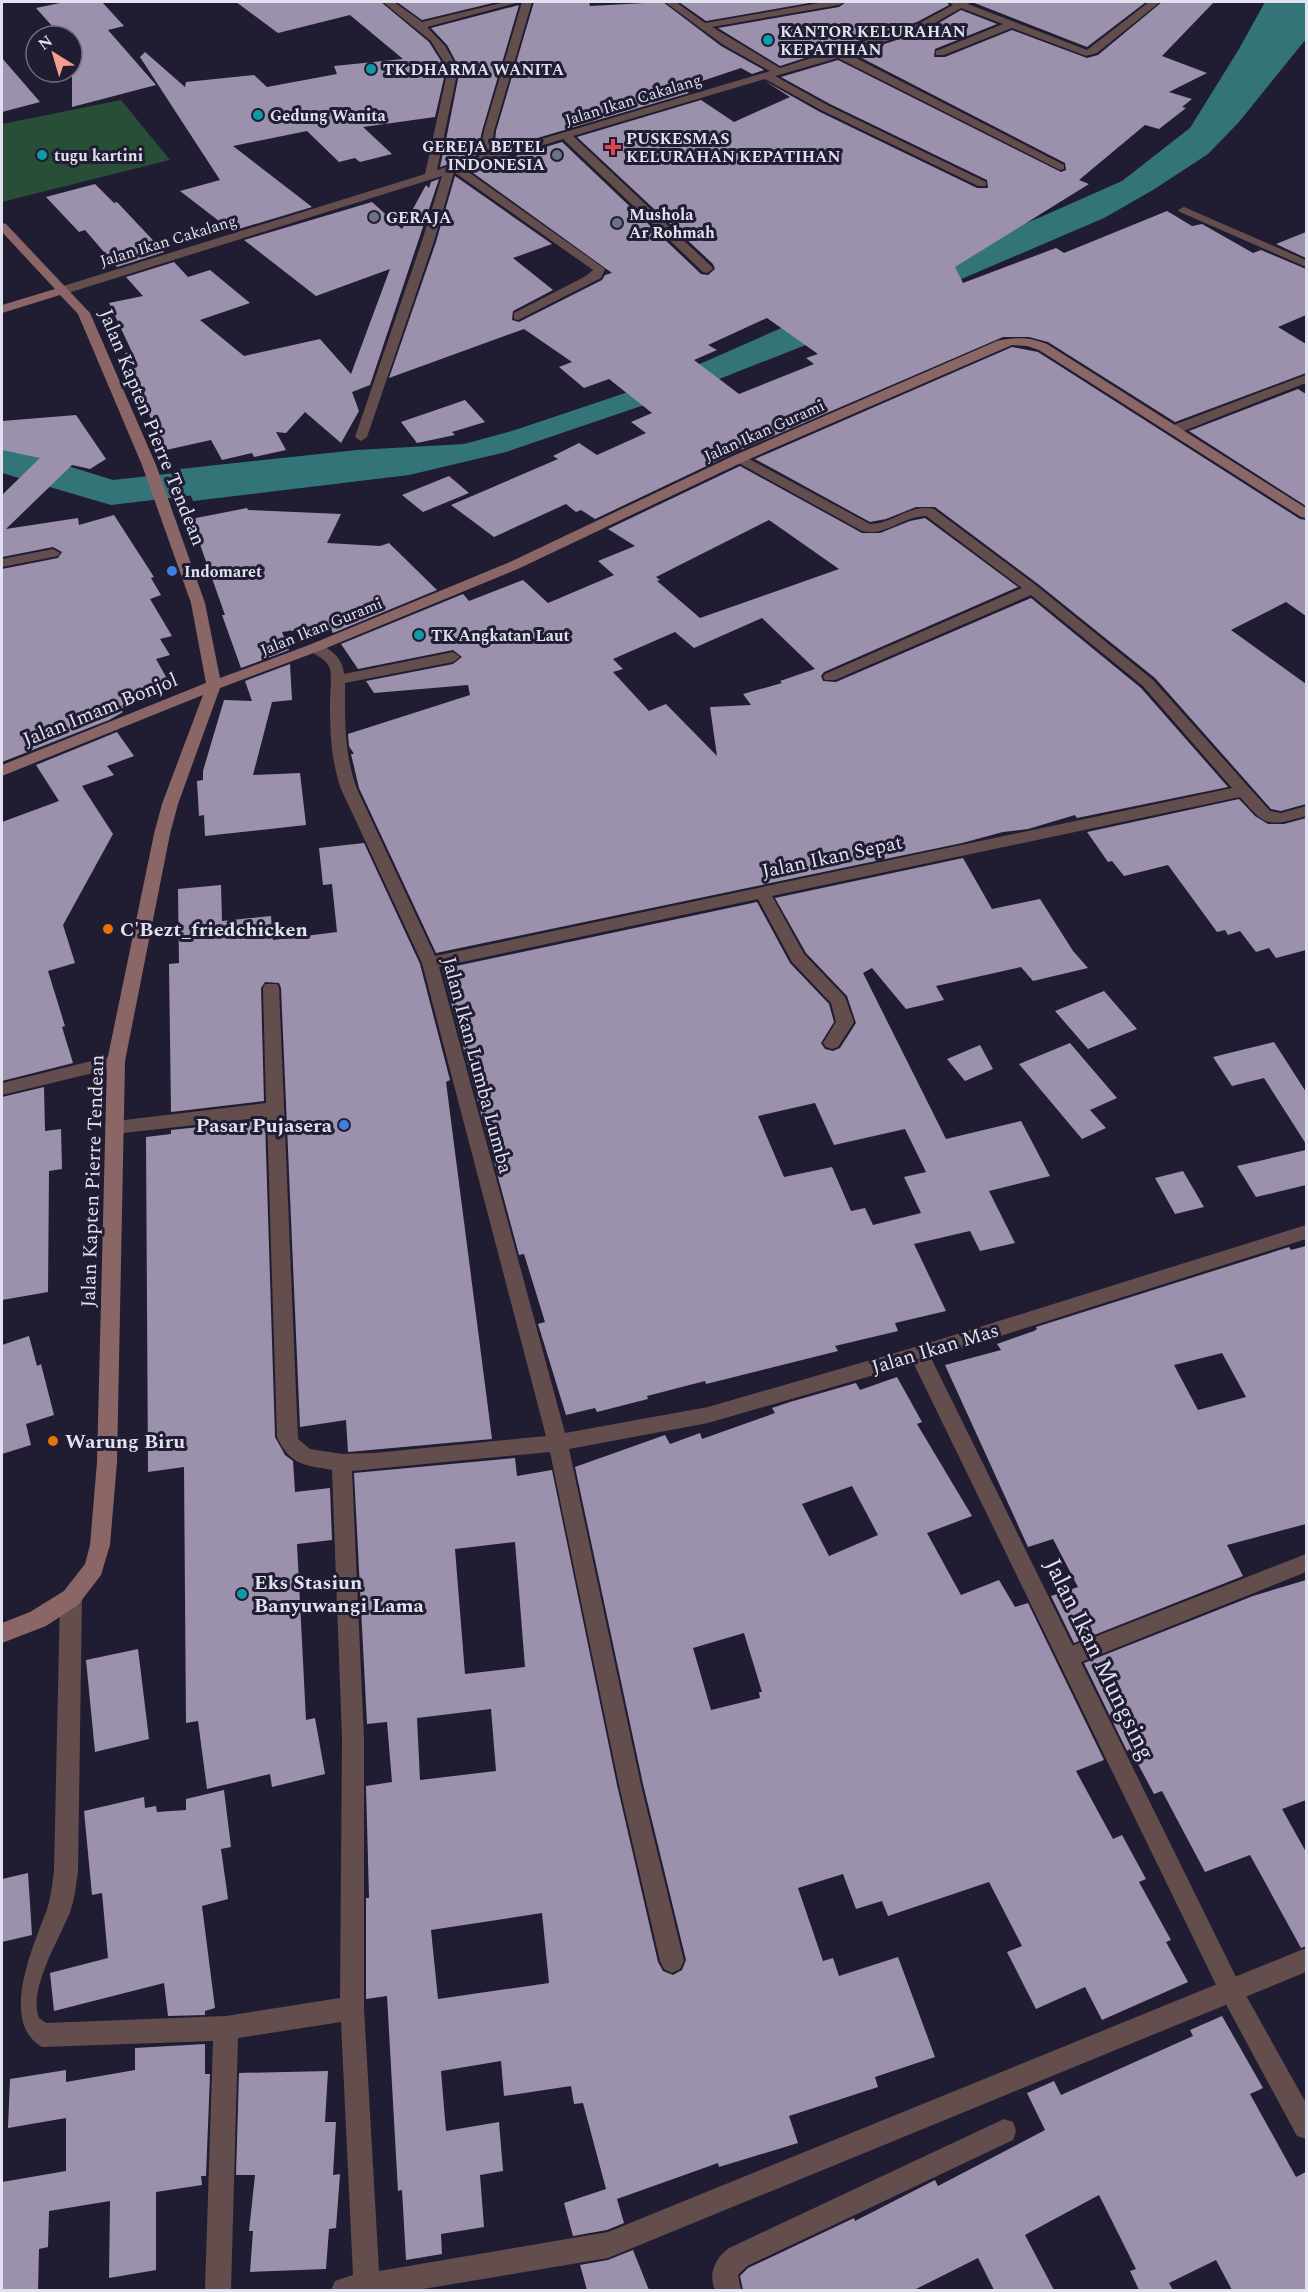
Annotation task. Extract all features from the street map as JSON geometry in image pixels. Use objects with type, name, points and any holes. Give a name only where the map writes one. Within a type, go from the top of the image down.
[{"type":"main road","name":"Jalan Kapten Pierre Tendean","points":[[2,226],[84,313],[149,465],[198,603],[214,686],[170,804],[162,834],[116,1061],[107,1462],[100,1545],[94,1568],[71,1598],[38,1619],[2,1633]]},
{"type":"main road","points":[[2,309],[64,290]]},
{"type":"main road","name":"Jalan Ikan Gurami","points":[[214,686],[314,648],[515,565],[740,458],[1001,344],[1023,341],[1043,346],[1306,514]]},
{"type":"main road","name":"Jalan Imam Bonjol","points":[[2,771],[214,686]]},
{"type":"street","points":[[388,2],[421,25],[442,47],[453,69],[430,176]]},
{"type":"street","points":[[421,25],[515,2]]},
{"type":"street","points":[[484,160],[489,131],[527,2]]},
{"type":"street","points":[[670,2],[703,26],[779,72]]},
{"type":"street","points":[[703,26],[839,2]]},
{"type":"street","points":[[960,2],[1080,52],[1089,53],[1155,2]]},
{"type":"street","name":"Jalan Ikan Cakalang","points":[[64,290],[452,169],[839,54],[922,26],[960,2]]},
{"type":"street","points":[[940,54],[1013,24]]},
{"type":"street","points":[[839,54],[1060,167]]},
{"type":"street","points":[[766,76],[825,108],[982,184]]},
{"type":"street","points":[[566,136],[707,269]]},
{"type":"street","points":[[361,437],[452,169],[599,268],[597,275],[518,316]]},
{"type":"street","points":[[1184,210],[1306,264]]},
{"type":"street","points":[[1176,429],[1306,380]]},
{"type":"street","points":[[740,458],[867,528],[877,527],[921,512],[929,512],[1032,589],[1148,683],[1265,816],[1281,818],[1306,811]]},
{"type":"street","points":[[2,563],[53,553]]},
{"type":"street","points":[[830,677],[1032,589]]},
{"type":"street","name":"Jalan Ikan Lumba Lumba","points":[[314,648],[321,650],[338,669],[338,745],[341,766],[349,789],[430,963],[558,1443],[630,1785],[672,1961]]},
{"type":"street","points":[[338,680],[453,657]]},
{"type":"street","name":"Jalan Ikan Sepat","points":[[430,963],[1244,791]]},
{"type":"street","points":[[762,892],[798,958],[839,1001],[846,1022],[832,1043]]},
{"type":"street","name":"Jalan Ikan Mas","points":[[271,988],[287,1437],[296,1451],[304,1457],[342,1463],[374,1462],[558,1443],[708,1415],[919,1354],[1306,1232]]},
{"type":"street","points":[[2,1089],[116,1061]]},
{"type":"street","points":[[114,1127],[275,1109]]},
{"type":"street","name":"Jalan Ikan Mungsing","points":[[919,1354],[1070,1657],[1230,1989],[1306,2127]]},
{"type":"street","points":[[342,1463],[353,1738],[352,2008],[365,2230],[359,2289],[608,2245],[1230,1989],[1306,1960]]},
{"type":"street","points":[[1070,1657],[1306,1563]]},
{"type":"street","points":[[71,1598],[66,1871],[63,1892],[52,1926],[25,1982],[20,2017],[24,2025],[31,2032],[42,2035],[226,2028],[352,2008]]},
{"type":"street","points":[[218,2290],[226,2028]]},
{"type":"street","points":[[728,2290],[724,2273],[728,2264],[738,2257],[1004,2131]]},
{"type":"shaded area","points":[[1265,2],[1306,2],[1306,39],[1239,122],[1208,154],[1153,190],[1104,218],[831,335],[709,383],[506,452],[409,475],[193,501],[180,469],[357,450],[464,444],[512,431],[661,381],[1122,181],[1190,128]]},
{"type":"shaded area","points":[[121,100],[170,160],[2,202],[2,124]]},
{"type":"building","points":[[65,2],[102,2],[124,26],[108,30],[156,85],[72,107],[72,84],[84,84],[84,24],[50,24],[36,8]]},
{"type":"building","points":[[236,2],[381,2],[429,42],[446,69],[435,117],[363,127],[392,154],[360,162],[355,158],[339,162],[307,131],[233,146],[312,207],[232,231],[180,191],[220,180],[140,57],[145,52],[185,87],[186,82],[254,75],[267,87],[337,74],[334,66],[403,59],[350,15],[278,33]]},
{"type":"building","points":[[397,2],[497,2],[422,20]]},
{"type":"building","points":[[534,2],[589,2],[590,6],[663,2],[721,46],[764,70],[752,74],[741,68],[681,88],[689,93],[494,151],[496,131]]},
{"type":"building","points":[[679,2],[815,2],[706,21]]},
{"type":"building","points":[[846,2],[947,2],[949,5],[917,22],[780,66],[718,28],[839,7]]},
{"type":"building","points":[[972,2],[1146,2],[1087,47]]},
{"type":"building","points":[[1162,2],[1214,2],[1162,56],[1207,73],[1169,92],[1192,99],[1182,107],[1186,108],[1159,129],[1145,125],[1079,180],[1089,184],[955,267],[963,283],[1056,248],[1064,253],[1167,211],[1192,226],[1202,224],[1253,253],[1261,250],[1306,269],[1306,315],[1278,327],[1306,344],[1306,373],[1175,422],[1048,342],[1029,337],[1003,337],[734,453],[595,519],[581,510],[576,512],[566,504],[494,537],[451,505],[558,459],[553,456],[579,443],[597,455],[646,433],[631,422],[652,413],[609,379],[584,388],[559,367],[572,362],[524,329],[389,378],[436,242],[455,176],[552,244],[513,258],[553,290],[513,311],[512,320],[519,322],[612,273],[469,170],[562,142],[701,274],[708,275],[715,269],[713,264],[577,137],[701,100],[734,122],[790,97],[765,81],[820,112],[977,188],[988,188],[987,180],[830,104],[781,77],[838,60],[1061,172],[1066,170],[1065,163],[854,54],[927,30],[961,10],[997,24],[935,49],[934,57],[945,57],[1012,30],[1087,58],[1098,55]],"holes":[[[767,318],[818,354],[806,358],[814,364],[739,394],[694,360],[717,350],[708,345]]]},
{"type":"building","points":[[519,5],[477,155],[440,167],[443,153],[451,138],[446,140],[460,69],[447,45],[431,28]]},
{"type":"building","points":[[2,58],[40,102],[2,112]]},
{"type":"building","points":[[439,179],[370,385],[352,392],[359,411],[341,443],[305,412],[286,433],[276,432],[286,450],[254,457],[252,453],[222,460],[211,440],[166,450],[136,387],[141,386],[125,353],[132,352],[109,303],[143,296],[126,277],[174,262],[188,277],[210,270],[250,303],[200,320],[244,356],[320,339],[351,374],[390,269],[316,296],[244,240],[372,202],[402,229],[426,185],[429,188],[431,182]]},
{"type":"building","points":[[95,184],[114,203],[117,202],[164,252],[117,267],[85,230],[79,232],[46,197]]},
{"type":"building","points":[[1306,232],[1306,258],[1276,244]]},
{"type":"building","points":[[1012,347],[1038,352],[1300,519],[1306,520],[1306,616],[1286,602],[1231,630],[1306,684],[1306,804],[1281,811],[1271,809],[1155,678],[1038,584],[935,507],[916,507],[886,519],[870,522],[755,459]]},
{"type":"building","points":[[1298,389],[1306,394],[1306,506],[1189,431]]},
{"type":"building","points":[[465,400],[485,422],[452,432],[455,435],[417,443],[401,422]]},
{"type":"building","points":[[76,415],[106,459],[90,469],[72,465],[6,529],[78,518],[79,525],[114,515],[154,577],[151,578],[161,595],[150,599],[172,636],[160,639],[170,655],[156,659],[170,684],[136,695],[141,700],[120,709],[123,712],[109,720],[2,762],[2,569],[58,558],[62,552],[53,547],[2,557],[2,495],[40,458],[2,450],[2,421]]},
{"type":"building","points":[[740,466],[862,533],[880,533],[910,521],[925,518],[1018,587],[824,672],[821,676],[823,681],[836,682],[1031,598],[1141,688],[1228,787],[1077,818],[1075,815],[1028,829],[1003,832],[962,843],[436,953],[359,788],[351,754],[354,754],[349,746],[348,734],[470,695],[468,685],[374,693],[366,681],[453,664],[462,657],[453,650],[358,669],[341,644],[463,594],[469,601],[523,580],[548,603],[614,575],[598,561],[635,546],[608,529]],"holes":[[[769,520],[839,569],[700,618],[657,581],[660,580],[656,577]],[[762,618],[815,669],[780,681],[782,683],[743,694],[751,705],[710,707],[717,756],[666,704],[649,711],[613,672],[623,669],[613,659],[675,632],[694,648]]]},
{"type":"building","points":[[449,476],[469,493],[423,512],[402,495]]},
{"type":"building","points":[[247,508],[248,510],[341,514],[327,543],[380,546],[389,543],[437,590],[333,633],[329,626],[290,631],[289,629],[289,631],[282,632],[289,650],[241,668],[191,519]]},
{"type":"building","points":[[290,664],[292,700],[272,702],[253,775],[300,773],[306,825],[205,836],[204,815],[199,816],[197,781],[203,780],[203,771],[224,700],[252,701],[245,681]]},
{"type":"building","points":[[117,732],[134,756],[107,766],[114,775],[82,786],[113,834],[63,925],[75,963],[48,971],[65,1026],[62,1027],[73,1063],[2,1081],[2,822],[59,801],[36,765]]},
{"type":"building","points":[[1239,799],[1255,816],[1268,824],[1284,824],[1306,818],[1306,950],[1276,958],[1269,948],[1256,952],[1240,931],[1228,935],[1225,930],[1217,932],[1168,865],[1124,876],[1112,861],[1108,862],[1087,832]]},
{"type":"building","points":[[364,843],[420,964],[450,1080],[446,1082],[492,1439],[348,1452],[346,1420],[300,1427],[279,983],[265,982],[261,988],[264,1101],[171,1112],[169,964],[179,963],[178,889],[221,885],[222,921],[271,916],[273,940],[337,932],[332,884],[323,885],[319,848]]},
{"type":"building","points":[[963,858],[992,909],[1040,899],[1073,951],[1088,968],[1033,981],[1021,967],[936,986],[944,1000],[906,1009],[872,968],[863,973],[946,1139],[1021,1121],[1050,1176],[989,1191],[1015,1243],[980,1251],[970,1231],[914,1244],[946,1311],[895,1323],[898,1331],[835,1346],[838,1351],[706,1384],[705,1381],[597,1412],[595,1408],[566,1415],[538,1324],[545,1322],[524,1254],[519,1255],[442,969],[757,902],[790,963],[829,1004],[834,1022],[821,1043],[825,1049],[833,1051],[840,1048],[856,1023],[847,996],[806,953],[775,898]],"holes":[[[815,1103],[834,1145],[905,1129],[926,1172],[904,1177],[921,1213],[873,1225],[865,1208],[851,1211],[832,1167],[784,1177],[758,1116]]]},
{"type":"building","points":[[1104,991],[1137,1029],[1088,1049],[1055,1011]]},
{"type":"building","points":[[1274,1042],[1306,1092],[1306,1144],[1264,1078],[1232,1086],[1213,1057]]},
{"type":"building","points":[[1070,1043],[1117,1098],[1090,1110],[1106,1128],[1082,1139],[1019,1064]]},
{"type":"building","points":[[980,1045],[993,1069],[965,1081],[947,1059]]},
{"type":"building","points":[[44,1087],[45,1131],[61,1129],[62,1169],[49,1171],[48,1292],[2,1300],[2,1097]]},
{"type":"building","points":[[265,1120],[275,1437],[285,1455],[293,1461],[295,1492],[330,1488],[332,1540],[297,1544],[306,1720],[315,1718],[325,1774],[272,1787],[270,1774],[207,1789],[198,1721],[186,1723],[184,1467],[148,1472],[146,1137],[171,1134],[171,1130]]},
{"type":"building","points":[[1306,1150],[1306,1185],[1256,1197],[1237,1166]]},
{"type":"building","points":[[1183,1171],[1204,1207],[1175,1214],[1155,1178]]},
{"type":"building","points":[[1306,1246],[1306,1524],[1227,1545],[1243,1576],[1074,1643],[1051,1596],[1078,1587],[1053,1539],[1028,1547],[945,1365],[1001,1350],[997,1344],[1034,1331],[1036,1327],[1289,1247],[1291,1250]],"holes":[[[1222,1353],[1246,1397],[1198,1410],[1174,1365]]]},
{"type":"building","points":[[29,1336],[37,1366],[41,1364],[54,1415],[26,1424],[31,1445],[2,1454],[2,1345]]},
{"type":"building","points":[[897,1377],[922,1422],[917,1424],[972,1516],[927,1533],[961,1595],[999,1580],[1015,1607],[1028,1603],[1104,1760],[1076,1771],[1113,1839],[1122,1835],[1146,1879],[1139,1882],[1171,1940],[1166,1942],[1188,1982],[1102,2020],[1085,1987],[1036,2009],[1007,1952],[1022,1946],[989,1882],[888,1916],[882,1901],[856,1909],[843,1874],[798,1888],[823,1961],[833,1958],[839,1976],[898,1957],[935,2057],[875,2077],[878,2087],[789,2116],[798,2143],[719,2167],[718,2163],[617,2199],[624,2223],[607,2230],[573,2236],[564,2203],[606,2189],[583,2103],[574,2104],[571,2086],[504,2096],[501,2061],[441,2071],[446,2131],[499,2122],[503,2171],[480,2175],[484,2227],[441,2234],[442,2254],[406,2260],[402,2190],[398,2191],[387,1996],[366,1999],[366,1898],[369,1898],[366,1786],[392,1782],[387,1722],[367,1724],[354,1473],[515,1458],[517,1476],[552,1470],[617,1785],[658,1962],[663,1971],[673,1975],[682,1970],[686,1960],[643,1784],[575,1467],[665,1435],[670,1444],[700,1433],[702,1439],[775,1413],[772,1408],[856,1383],[860,1390]],"holes":[[[852,1486],[878,1535],[829,1556],[802,1504]],[[515,1542],[525,1667],[465,1674],[455,1549]],[[744,1633],[762,1692],[759,1692],[760,1698],[711,1710],[693,1648]],[[491,1709],[496,1771],[420,1780],[417,1718]],[[542,1913],[549,1983],[438,1999],[431,1930]]]},
{"type":"building","points":[[1306,1580],[1306,1800],[1282,1809],[1306,1852],[1306,1946],[1301,1948],[1250,1855],[1205,1872],[1162,1791],[1154,1794],[1130,1749],[1127,1751],[1084,1663],[1253,1596]]},
{"type":"building","points":[[138,1649],[149,1739],[95,1752],[86,1660]]},
{"type":"building","points":[[224,1790],[231,1847],[221,1849],[228,1899],[202,1906],[215,2008],[205,2011],[205,2015],[168,2016],[164,1983],[54,2011],[50,1973],[108,1958],[102,1893],[92,1895],[84,1811],[144,1797],[145,1808],[156,1806],[157,1812],[186,1810],[186,1799]]},
{"type":"building","points":[[28,1873],[32,1935],[2,1942],[2,1879]]},
{"type":"building","points":[[1222,2016],[1263,2088],[1250,2094],[1296,2177],[1306,2172],[1306,2290],[1232,2290],[1216,2260],[1169,2283],[1173,2290],[1139,2290],[1130,2271],[1136,2269],[1099,2195],[1025,2235],[1054,2290],[994,2290],[978,2258],[914,2290],[743,2290],[740,2276],[748,2268],[854,2218],[855,2221],[935,2180],[938,2186],[1045,2130],[1027,2093],[1054,2081],[1061,2095],[1193,2036],[1190,2030]]},
{"type":"building","points":[[205,2044],[205,2074],[210,2074],[206,2176],[201,2176],[202,2185],[156,2192],[156,2270],[109,2278],[110,2201],[49,2211],[48,2247],[39,2249],[38,2290],[2,2290],[2,2182],[66,2171],[66,2118],[8,2128],[10,2079],[66,2070],[66,2082],[135,2070],[135,2048]]},
{"type":"building","points":[[328,2071],[325,2122],[336,2122],[333,2175],[340,2174],[336,2228],[329,2229],[326,2269],[250,2272],[253,2231],[249,2231],[255,2175],[236,2175],[239,2073]]},
{"type":"building","points":[[633,2250],[649,2290],[587,2290],[580,2265],[608,2260]]},
{"type":"waterway","points":[[2,461],[9,461],[111,493],[262,475]]},
{"type":"place","name":"KANTOR KELURAHAN KEPATIHAN","points":[[768,40]]},
{"type":"place","name":"TK DHARMA WANITA","points":[[371,69]]},
{"type":"place","name":"Gedung Wanita","points":[[258,115]]},
{"type":"place","name":"PUSKESMAS KELURAHAN KEPATIHAN","points":[[613,147]]},
{"type":"place","name":"tugu kartini","points":[[42,155]]},
{"type":"place","name":"GEREJA BETEL INDONESIA","points":[[557,155]]},
{"type":"place","name":"GERAJA","points":[[374,217]]},
{"type":"place","name":"Mushola Ar Rohmah","points":[[617,223]]},
{"type":"place","name":"Indomaret","points":[[172,571]]},
{"type":"place","name":"TK Angkatan Laut","points":[[419,635]]},
{"type":"place","name":"C'Bezt_friedchicken","points":[[108,929]]},
{"type":"place","name":"Pasar Pujasera","points":[[344,1125]]},
{"type":"place","name":"Warung Biru","points":[[53,1441]]},
{"type":"place","name":"Eks Stasiun Banyuwangi Lama","points":[[242,1594]]}]
